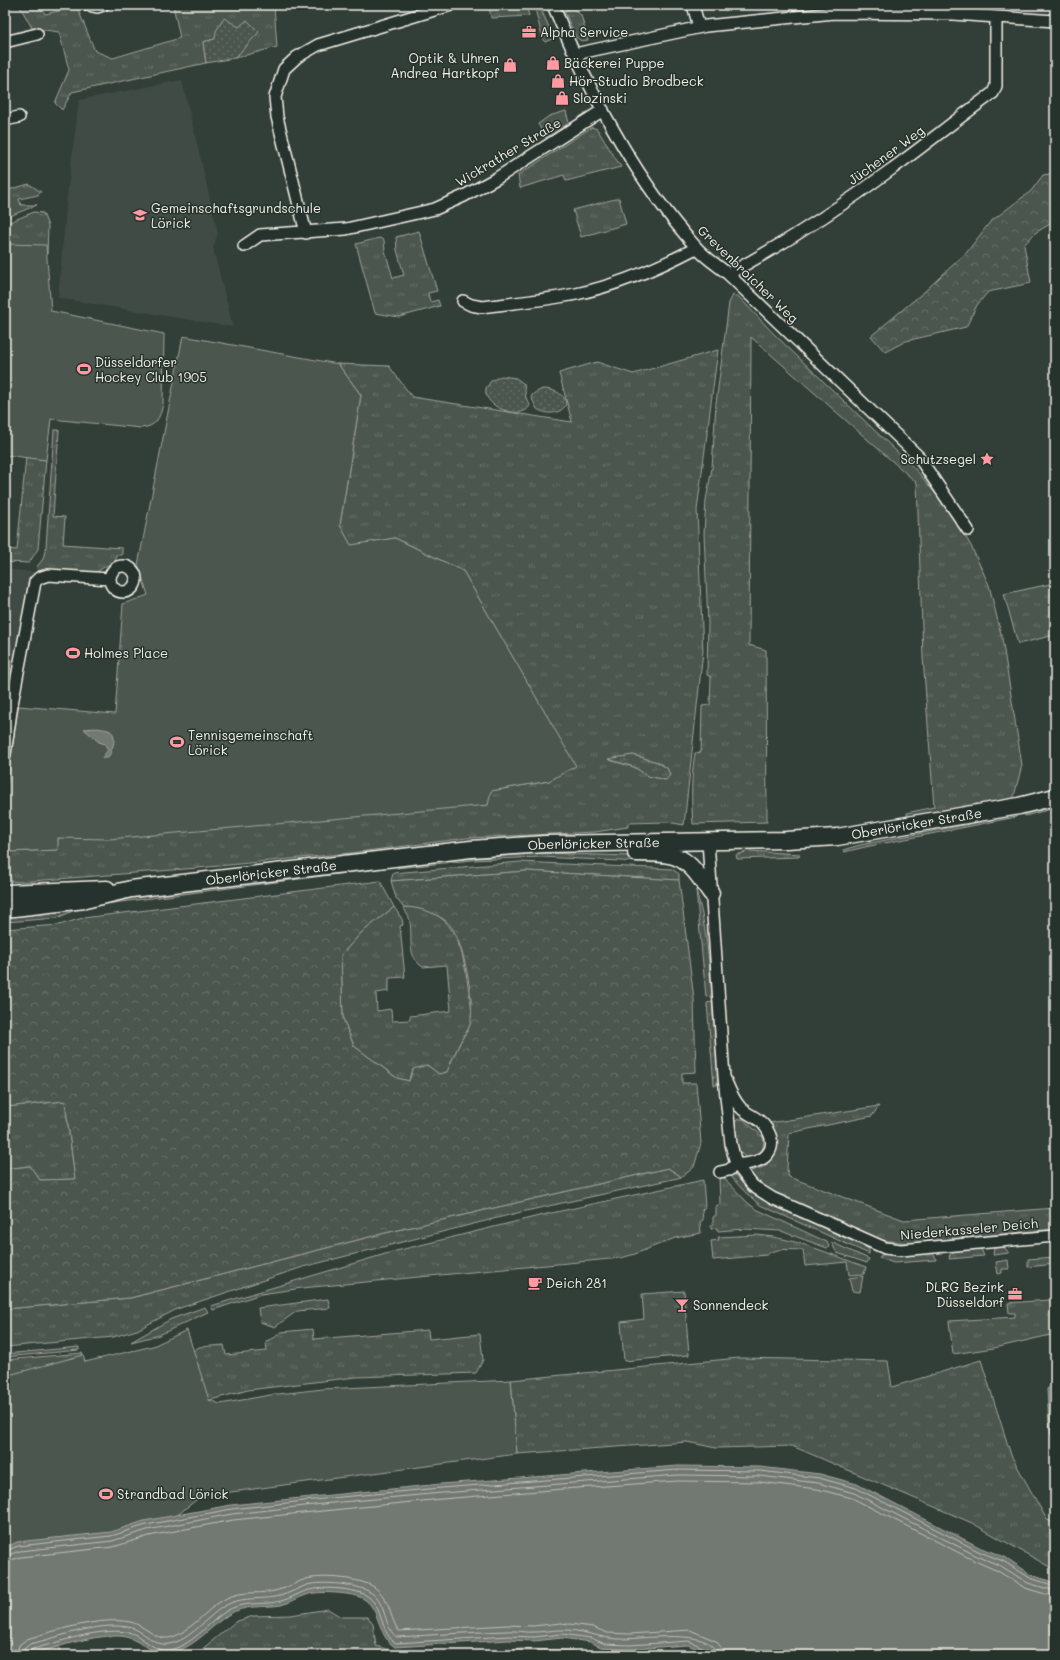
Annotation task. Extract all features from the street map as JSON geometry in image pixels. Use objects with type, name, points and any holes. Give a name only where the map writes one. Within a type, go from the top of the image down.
[{"type":"main road","name":"Oberlöricker Straße","points":[[5,909],[85,900],[131,889],[471,849],[545,844],[786,840],[837,837],[1019,806],[1055,797]]},
{"type":"main road","points":[[596,843],[609,852],[663,853],[674,855],[694,869],[711,893]]},
{"type":"main road","name":"Oberlöricker Straße","points":[[5,892],[83,888],[131,889]]},
{"type":"street","points":[[88,5],[97,7],[103,5]]},
{"type":"street","points":[[306,233],[277,117],[275,96],[284,69],[296,57],[318,45],[451,5]]},
{"type":"street","name":"Grevenbroicher Weg","points":[[553,5],[575,54],[603,110],[648,185],[696,248],[728,274],[918,456],[968,530]]},
{"type":"street","points":[[693,5],[699,27]]},
{"type":"street","points":[[575,54],[699,27],[830,9],[953,10],[996,18],[1055,21]]},
{"type":"street","name":"Jüchener Weg","points":[[728,274],[792,237],[840,206],[993,93],[996,86],[996,18]]},
{"type":"street","points":[[5,42],[37,34]]},
{"type":"street","name":"Wickrather Straße","points":[[244,246],[260,235],[306,233],[346,229],[435,209],[464,196],[497,178],[603,110]]},
{"type":"street","points":[[5,120],[19,117]]},
{"type":"street","points":[[463,301],[470,305],[482,307],[576,294],[631,278],[661,266],[696,248]]},
{"type":"street","points":[[5,754],[9,703],[35,582],[39,578],[48,575],[110,579]]},
{"type":"street","points":[[708,841],[724,1077],[731,1144],[736,1164]]},
{"type":"street","points":[[720,1172],[729,1170],[736,1164],[745,1165],[760,1161],[770,1153],[772,1145],[769,1135],[762,1123],[742,1108],[732,1097],[724,1077]]},
{"type":"street","name":"Niederkasseler Deich","points":[[736,1164],[753,1186],[772,1198],[885,1248],[907,1249],[1055,1236]]},
{"type":"shaded area","name":"Gemeinschaftsgrundschule Lörick","points":[[182,80],[218,233],[213,248],[233,327],[58,298],[67,196],[79,100]]},
{"type":"shaded area","points":[[5,569],[33,572],[10,705],[5,749]]},
{"type":"green space","points":[[19,5],[41,5],[45,14],[77,7],[95,51],[113,58],[180,38],[173,5],[274,5],[277,47],[235,58],[245,46],[239,27],[215,39],[203,42],[206,63],[72,92],[62,110],[55,103],[69,70],[59,32],[32,28]]},
{"type":"green space","points":[[489,5],[526,5],[529,16],[491,18]]},
{"type":"green space","points":[[534,5],[539,5],[554,38],[545,42],[543,40]]},
{"type":"green space","points":[[572,8],[581,15],[588,40],[581,41],[576,37],[564,11]]},
{"type":"green space","points":[[224,18],[239,27],[247,20],[259,32],[235,58],[206,63],[203,42],[215,39],[216,31]]},
{"type":"green space","points":[[566,111],[569,123],[546,138],[538,124],[549,116]]},
{"type":"green space","points":[[592,127],[597,129],[621,167],[566,181],[564,175],[520,188],[518,175]]},
{"type":"green space","points":[[1055,173],[1055,221],[1035,233],[1024,245],[1031,283],[988,292],[977,305],[966,327],[906,341],[885,352],[871,336],[925,291],[967,252],[990,222],[1031,191],[1043,175]]},
{"type":"green space","points":[[29,184],[41,192],[38,195],[19,199],[21,205],[37,205],[5,218],[5,191]]},
{"type":"green space","points":[[619,198],[626,224],[581,237],[573,210]]},
{"type":"green space","points":[[34,212],[43,213],[48,226],[47,255],[5,263],[5,224]]},
{"type":"green space","points":[[419,231],[437,291],[428,293],[430,302],[438,300],[440,306],[399,317],[375,313],[356,244],[379,238],[384,240],[385,251],[393,278],[404,275],[397,250],[396,237]]},
{"type":"green space","name":"Düsseldorfer Hockey Club 1905","points":[[5,244],[46,245],[51,311],[164,334],[163,404],[159,417],[154,424],[141,428],[51,419],[46,460],[5,455]]},
{"type":"green space","points":[[733,295],[739,297],[773,333],[916,470],[954,516],[971,546],[989,585],[1002,638],[1022,765],[1013,800],[908,819],[907,813],[934,807],[923,657],[917,483],[751,337],[749,645],[766,650],[767,822],[693,824],[692,788],[695,753],[701,752],[702,706],[710,705],[711,677],[707,675],[708,622],[704,534],[706,500],[712,468],[716,403],[729,303]]},
{"type":"green space","points":[[183,336],[338,364],[361,395],[340,525],[351,545],[395,538],[463,571],[576,766],[549,781],[491,791],[488,805],[109,839],[58,838],[58,850],[6,852],[7,786],[18,706],[115,714],[123,604],[148,595],[138,565]]},
{"type":"green space","points":[[718,350],[697,510],[703,651],[684,825],[667,822],[628,823],[628,827],[595,832],[467,838],[351,853],[198,868],[19,882],[11,881],[6,852],[57,850],[58,838],[490,791],[549,781],[575,766],[463,571],[395,538],[351,546],[340,525],[361,395],[338,364],[389,366],[412,397],[572,422],[559,373],[597,362],[633,374]],"holes":[[[633,755],[657,762],[667,768],[670,775],[665,780],[648,776],[634,767],[609,760]]]},
{"type":"green space","points":[[501,376],[516,378],[524,384],[526,398],[530,405],[527,410],[513,412],[497,407],[490,402],[486,388],[491,381]]},
{"type":"green space","points":[[542,389],[558,392],[564,397],[566,405],[560,411],[553,413],[537,409],[531,397],[533,394]]},
{"type":"green space","points":[[54,430],[59,430],[53,516],[65,517],[63,544],[122,548],[122,555],[116,555],[116,560],[93,574],[52,570],[40,572],[36,568],[43,559],[46,547]]},
{"type":"green space","points":[[26,457],[46,460],[38,549],[29,563],[5,562],[5,549],[17,550]]},
{"type":"green space","points":[[1055,583],[1055,635],[1018,644],[1004,594]]},
{"type":"green space","points":[[633,755],[657,762],[667,768],[670,775],[666,780],[648,776],[634,767],[608,759]]},
{"type":"green space","points":[[1055,805],[1055,808],[1025,816],[1024,812]]},
{"type":"green space","points":[[1016,815],[1016,817],[844,852],[843,850],[860,845]]},
{"type":"green space","points":[[749,851],[800,854],[799,857],[737,859],[736,855]]},
{"type":"green space","points":[[540,853],[659,857],[679,864],[541,857],[472,860],[397,868],[402,864]]},
{"type":"green space","points":[[520,862],[672,869],[679,874],[679,880],[527,871],[391,881],[393,873]]},
{"type":"green space","points":[[370,867],[377,869],[82,907],[57,918],[5,922],[5,914]]},
{"type":"green space","points":[[527,871],[679,880],[694,999],[696,1072],[682,1073],[682,1083],[696,1083],[701,1143],[694,1167],[682,1177],[668,1168],[385,1233],[130,1298],[5,1309],[5,1169],[30,1166],[40,1180],[75,1179],[65,1101],[5,1107],[5,929],[59,925],[83,918],[380,881],[394,907],[361,933],[341,955],[343,1019],[354,1046],[397,1078],[409,1081],[413,1069],[427,1065],[439,1074],[447,1072],[470,1025],[470,987],[463,954],[452,928],[446,921],[431,913],[414,908],[403,907],[396,898],[391,881]]},
{"type":"green space","points":[[696,890],[705,929],[710,969],[712,996],[706,997]]},
{"type":"green space","points":[[394,907],[402,919],[403,925],[400,926],[405,977],[389,978],[389,991],[376,993],[377,1011],[391,1009],[392,1021],[410,1020],[410,1016],[451,1011],[447,965],[423,967],[417,962],[412,951],[409,918],[403,907],[420,909],[434,913],[444,921],[452,931],[458,943],[466,971],[472,1016],[470,1025],[447,1072],[439,1074],[427,1065],[410,1075],[409,1081],[397,1078],[354,1046],[343,1019],[341,955],[361,933]]},
{"type":"green space","points":[[712,1002],[718,1070],[717,1085],[714,1085],[707,1003]]},
{"type":"green space","points":[[65,1101],[75,1179],[40,1180],[30,1166],[5,1169],[5,1107]]},
{"type":"green space","points":[[879,1106],[872,1116],[789,1133],[787,1170],[789,1177],[904,1220],[1055,1208],[1055,1229],[908,1243],[881,1240],[766,1190],[749,1175],[751,1171],[766,1166],[777,1148],[775,1134],[769,1123]]},
{"type":"green space","points":[[738,1119],[743,1119],[763,1137],[764,1142],[762,1149],[754,1156],[745,1157],[738,1150],[734,1123]]},
{"type":"green space","points":[[668,1168],[682,1177],[521,1212],[303,1267],[177,1309],[137,1330],[113,1337],[5,1347],[5,1309],[130,1298],[385,1233]]},
{"type":"green space","points":[[734,1174],[763,1200],[869,1249],[869,1254],[760,1205],[729,1175]]},
{"type":"green space","points":[[722,1176],[747,1202],[756,1209],[827,1242],[829,1247],[827,1248],[781,1231],[744,1229],[718,1231],[717,1228],[711,1229],[711,1226],[713,1225],[713,1217],[716,1215],[716,1206],[720,1204],[719,1177]]},
{"type":"green space","points":[[703,1180],[705,1207],[702,1210],[703,1220],[700,1222],[701,1233],[675,1238],[621,1258],[302,1288],[261,1294],[213,1310],[211,1306],[392,1252],[547,1214]]},
{"type":"green space","points":[[757,1235],[785,1239],[826,1252],[866,1267],[864,1274],[849,1275],[847,1262],[805,1266],[803,1250],[779,1250],[770,1252],[767,1255],[713,1260],[711,1241],[719,1240],[718,1237]]},
{"type":"green space","points":[[831,1242],[869,1259],[867,1263],[837,1253]]},
{"type":"green space","points":[[1004,1247],[1009,1253],[993,1255],[994,1248]]},
{"type":"green space","points":[[981,1249],[984,1256],[949,1259],[950,1254],[954,1251]]},
{"type":"green space","points":[[932,1253],[936,1260],[894,1263],[879,1258],[881,1255],[887,1254],[901,1256]]},
{"type":"green space","points":[[1055,1257],[1055,1264],[1028,1267],[1028,1259]]},
{"type":"green space","points":[[1008,1260],[1009,1269],[1002,1269],[1002,1273],[998,1274],[996,1262]]},
{"type":"green space","points":[[863,1276],[860,1292],[852,1291],[849,1278]]},
{"type":"green space","points":[[684,1291],[689,1355],[624,1361],[621,1322],[644,1319],[642,1294]]},
{"type":"green space","points":[[328,1299],[330,1308],[297,1311],[275,1327],[260,1322],[258,1308]]},
{"type":"green space","points":[[1050,1300],[1051,1310],[1055,1310],[1055,1334],[994,1348],[953,1354],[949,1321],[1015,1317],[1015,1313],[1009,1313],[1008,1303]]},
{"type":"green space","points":[[205,1307],[208,1312],[159,1335],[131,1342],[171,1319]]},
{"type":"green space","points":[[313,1329],[314,1339],[428,1330],[429,1339],[480,1334],[483,1360],[476,1373],[356,1377],[248,1390],[109,1427],[5,1400],[172,1365],[199,1347],[224,1345],[226,1355],[267,1351],[266,1341],[274,1338],[281,1332]]},
{"type":"green space","name":"Strandbad Lörick","points":[[187,1330],[209,1400],[220,1404],[270,1395],[323,1389],[511,1380],[517,1454],[201,1496],[55,1614],[60,1655],[5,1655],[5,1376],[83,1355],[85,1362],[153,1346]]},
{"type":"green space","points":[[79,1347],[79,1350],[5,1357],[5,1354]]},
{"type":"green space","points":[[82,1353],[83,1355],[5,1379],[5,1360]]},
{"type":"green space","points":[[739,1358],[888,1361],[892,1387],[981,1360],[1011,1455],[1047,1520],[1055,1523],[1055,1570],[972,1523],[792,1446],[716,1448],[687,1442],[517,1454],[511,1380]]},
{"type":"green space","points":[[328,1609],[341,1617],[367,1617],[373,1624],[376,1646],[408,1655],[195,1655],[235,1622],[253,1616],[291,1615]]},
{"type":"green space","points":[[521,1649],[564,1650],[601,1655],[481,1655]]},
{"type":"green space","points":[[674,1651],[684,1655],[611,1655]]},
{"type":"water","points":[[96,728],[112,732],[114,743],[108,758],[102,758],[108,750],[105,744],[99,742],[84,729]]},
{"type":"water","points":[[1055,1383],[1055,1452],[1049,1425],[1047,1389]]},
{"type":"water","points":[[678,1466],[760,1467],[820,1474],[857,1484],[981,1548],[1005,1557],[1032,1575],[1055,1583],[1055,1655],[711,1655],[688,1645],[630,1649],[603,1648],[590,1642],[562,1638],[534,1641],[509,1640],[395,1647],[384,1635],[375,1612],[371,1605],[365,1600],[357,1596],[340,1593],[314,1593],[281,1605],[241,1609],[228,1615],[196,1641],[174,1652],[166,1653],[152,1650],[133,1639],[126,1637],[106,1636],[83,1640],[26,1655],[5,1655],[5,1548],[17,1542],[111,1532],[144,1521],[231,1505],[441,1484]]},
{"type":"place","name":"Alpha Service","points":[[529,32]]},
{"type":"place","name":"Bäckerei Puppe","points":[[553,63]]},
{"type":"place","name":"Optik & Uhren Andrea Hartkopf","points":[[510,65]]},
{"type":"place","name":"Hör-Studio Brodbeck","points":[[558,81]]},
{"type":"place","name":"Slozinski","points":[[562,98]]},
{"type":"place","name":"Gemeinschaftsgrundschule Lörick","points":[[140,215]]},
{"type":"place","name":"Düsseldorfer Hockey Club 1905","points":[[84,369]]},
{"type":"place","name":"Schutzsegel","points":[[987,459]]},
{"type":"place","name":"Holmes Place","points":[[73,653]]},
{"type":"place","name":"Tennisgemeinschaft Lörick","points":[[177,742]]},
{"type":"place","name":"Deich 281","points":[[535,1283]]},
{"type":"place","name":"DLRG Bezirk Düsseldorf","points":[[1015,1294]]},
{"type":"place","name":"Sonnendeck","points":[[682,1305]]},
{"type":"place","name":"Strandbad Lörick","points":[[106,1494]]}]
